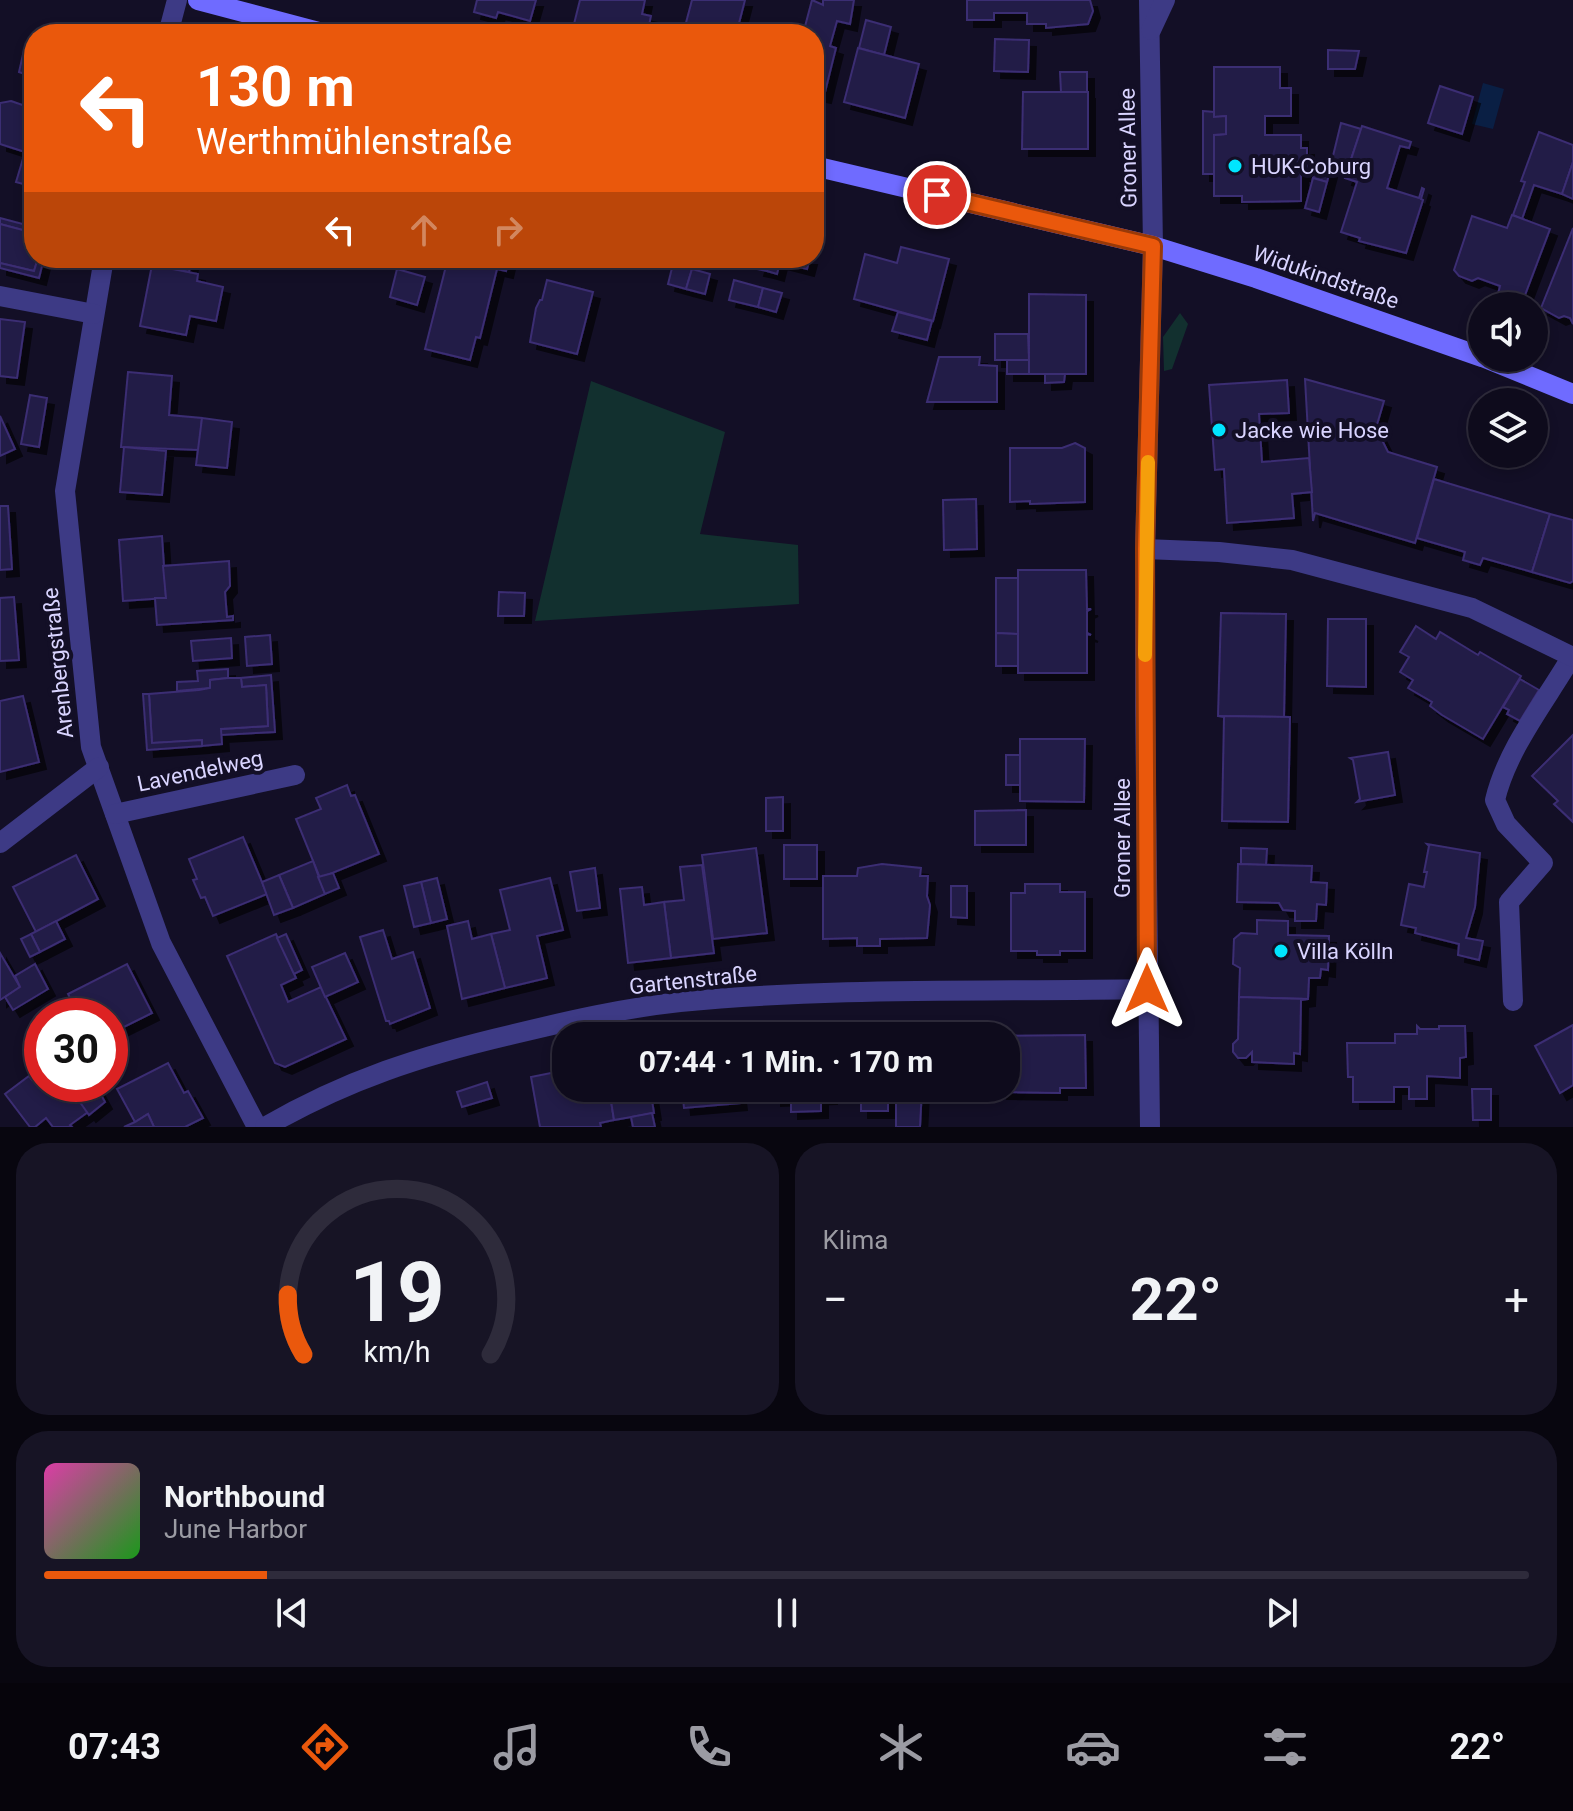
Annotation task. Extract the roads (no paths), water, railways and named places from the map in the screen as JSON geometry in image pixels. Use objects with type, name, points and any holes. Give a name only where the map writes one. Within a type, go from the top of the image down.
[{"type":"main road","points":[[198,0],[243,5],[297,24]]},
{"type":"main road","name":"Widukindstraße","points":[[824,168],[1153,246],[1256,278],[1468,353]]},
{"type":"main road","name":"Widukindstraße","points":[[1518,372],[1573,394]]},
{"type":"street","points":[[171,24],[177,0]]},
{"type":"street","name":"Groner Allee","points":[[1149,0],[1153,246],[1145,549],[1150,1127]]},
{"type":"street","name":"Groner Allee","points":[[1149,34],[1165,0]]},
{"type":"street","name":"Arenbergstraße","points":[[102,268],[65,491],[91,747],[161,943],[257,1127]]},
{"type":"street","points":[[0,296],[94,314]]},
{"type":"street","points":[[1145,549],[1219,552],[1292,560],[1472,608],[1572,656],[1502,776],[1495,800],[1506,824],[1543,863],[1509,902],[1513,1001]]},
{"type":"street","points":[[0,843],[99,767]]},
{"type":"street","name":"Lavendelweg","points":[[115,814],[295,775]]},
{"type":"street","name":"Gartenstraße","points":[[265,1127],[314,1098],[382,1070],[463,1045],[584,1017],[679,1002],[826,994],[1147,989]]},
{"type":"water","points":[[1483,83],[1504,89],[1493,129],[1472,124]]},
{"type":"place","name":"HUK-Coburg","points":[[1235,166]]},
{"type":"place","name":"Jacke wie Hose","points":[[1219,430]]},
{"type":"place","name":"Villa Kölln","points":[[1281,951]]}]
